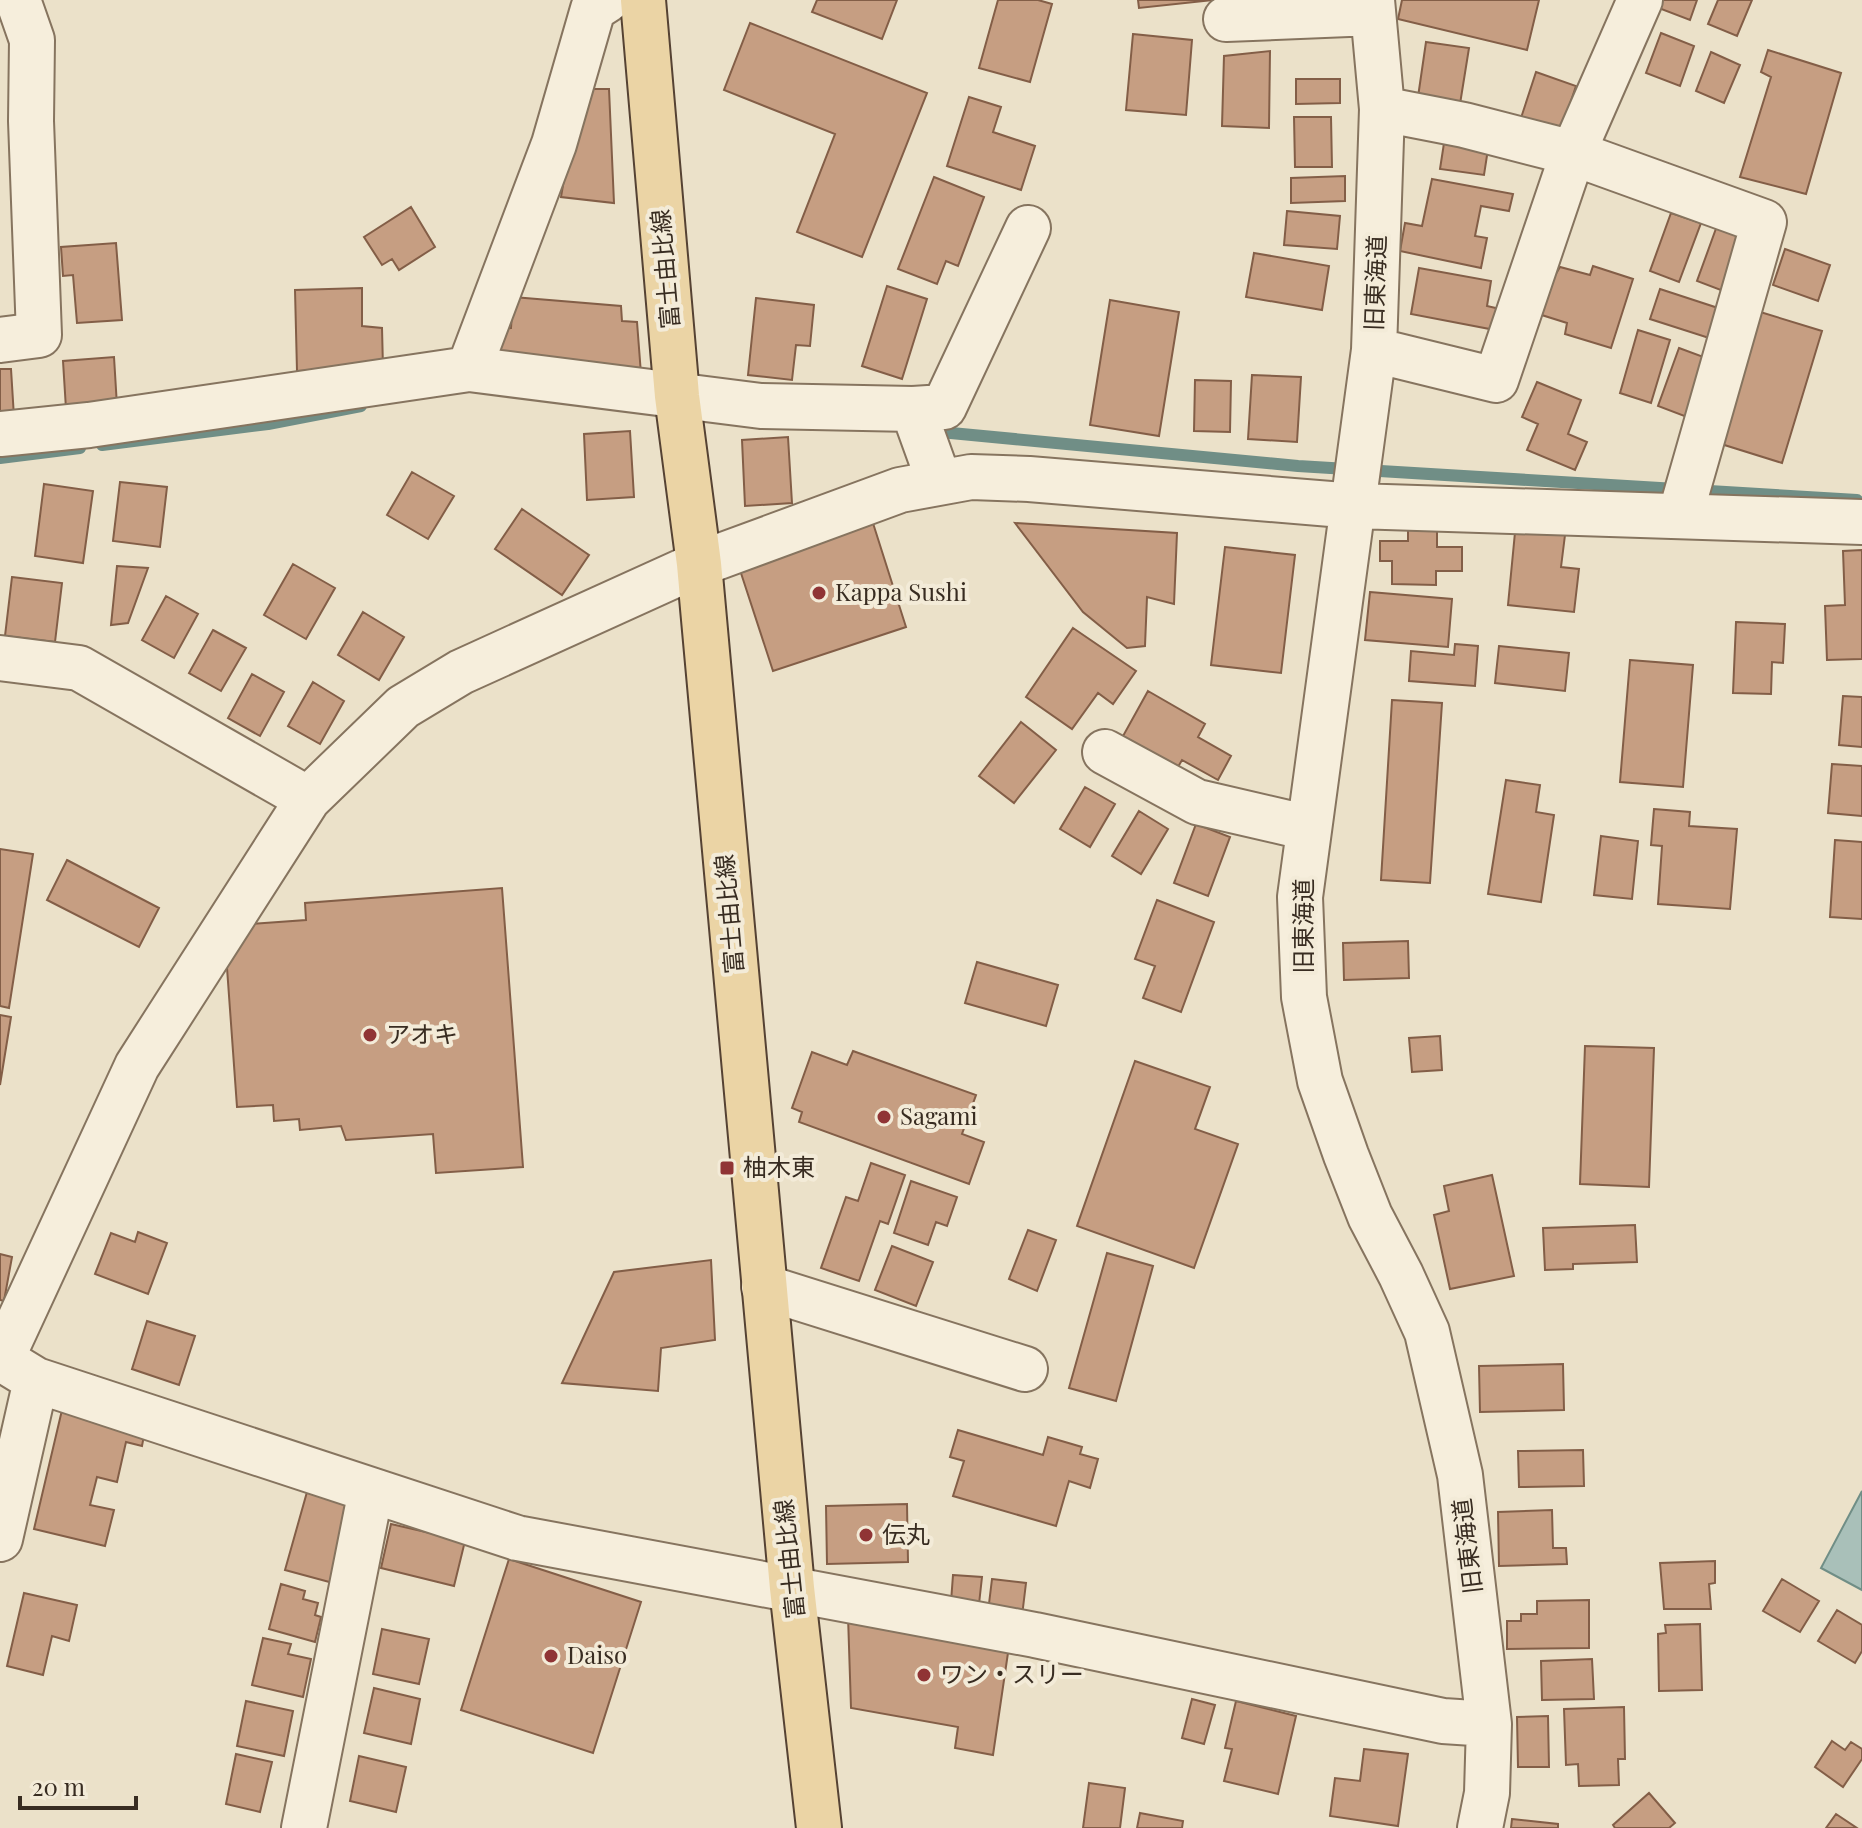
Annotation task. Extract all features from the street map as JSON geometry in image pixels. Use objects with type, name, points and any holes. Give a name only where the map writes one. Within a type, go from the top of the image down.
[{"type":"main road","name":"富士由比線","points":[[643,0],[677,396],[699,564],[792,1588],[819,1828]]},
{"type":"street","points":[[0,340],[39,335],[16,117],[32,40],[18,0]]},
{"type":"street","points":[[469,369],[554,144],[593,9],[607,0]]},
{"type":"street","points":[[1374,350],[1496,380],[1573,153],[1640,0]]},
{"type":"street","points":[[1226,19],[1372,6]]},
{"type":"street","name":"旧東海道","points":[[1372,6],[1382,109],[1374,350],[1300,897],[1304,997],[1320,1081],[1370,1216],[1427,1332],[1460,1475],[1489,1724],[1487,1793],[1480,1828]]},
{"type":"street","points":[[1382,109],[1464,125],[1573,153],[1764,222],[1685,498]]},
{"type":"street","points":[[0,434],[89,425],[469,369],[761,406],[944,407],[1028,228]]},
{"type":"street","points":[[913,409],[935,471]]},
{"type":"street","points":[[0,1539],[13,1365],[137,1066],[308,799],[403,707],[461,672],[699,564],[900,490],[935,471],[971,477],[1357,484],[1685,498],[1862,522]]},
{"type":"street","points":[[0,658],[79,668],[308,799]]},
{"type":"street","points":[[1105,752],[1197,802],[1309,828]]},
{"type":"street","points":[[764,1287],[1025,1369]]},
{"type":"street","points":[[13,1365],[517,1538],[1035,1635],[1443,1721],[1489,1724]]},
{"type":"street","points":[[304,1828],[371,1490]]},
{"type":"water","points":[[1862,1491],[1862,1590],[1821,1568]]},
{"type":"building","points":[[817,0],[897,0],[882,39],[812,12]]},
{"type":"building","points":[[998,0],[1038,0],[1052,4],[1030,82],[979,68]]},
{"type":"building","points":[[1138,0],[1213,0],[1139,8]]},
{"type":"building","points":[[1402,0],[1539,0],[1527,50],[1398,19]]},
{"type":"building","points":[[1659,0],[1697,0],[1690,20],[1656,7]]},
{"type":"building","points":[[1718,0],[1752,0],[1737,36],[1708,24]]},
{"type":"building","points":[[750,23],[927,93],[862,257],[797,232],[835,134],[724,90]]},
{"type":"building","points":[[1661,33],[1694,46],[1680,86],[1646,73]]},
{"type":"building","points":[[1133,34],[1192,40],[1186,115],[1126,110]]},
{"type":"building","points":[[1426,42],[1469,48],[1460,104],[1418,97]]},
{"type":"building","points":[[1768,50],[1841,73],[1806,194],[1740,177],[1771,77],[1761,72]]},
{"type":"building","points":[[1270,51],[1269,128],[1222,126],[1224,56]]},
{"type":"building","points":[[1711,52],[1740,65],[1724,103],[1696,91]]},
{"type":"building","points":[[1536,72],[1576,86],[1560,134],[1520,121]]},
{"type":"building","points":[[1296,79],[1340,79],[1340,103],[1296,104]]},
{"type":"building","points":[[579,89],[609,89],[614,203],[561,197]]},
{"type":"building","points":[[969,97],[1001,107],[993,132],[1035,146],[1021,190],[947,166]]},
{"type":"building","points":[[1294,117],[1331,117],[1332,167],[1295,167]]},
{"type":"building","points":[[1444,143],[1488,149],[1484,175],[1440,169]]},
{"type":"building","points":[[1345,176],[1345,201],[1291,203],[1291,178]]},
{"type":"building","points":[[934,177],[984,197],[958,266],[946,261],[937,284],[898,269]]},
{"type":"building","points":[[1432,179],[1513,194],[1509,211],[1481,206],[1475,236],[1487,238],[1481,268],[1400,251],[1405,223],[1422,226]]},
{"type":"building","points":[[411,207],[435,247],[399,270],[392,259],[382,265],[364,237]]},
{"type":"building","points":[[1287,211],[1340,216],[1337,249],[1284,245]]},
{"type":"building","points":[[1671,213],[1701,223],[1679,282],[1650,271]]},
{"type":"building","points":[[1718,223],[1748,234],[1726,292],[1697,281]]},
{"type":"building","points":[[116,243],[122,320],[77,323],[73,275],[63,276],[61,247]]},
{"type":"building","points":[[1785,249],[1830,265],[1818,301],[1773,285]]},
{"type":"building","points":[[1254,253],[1329,266],[1322,310],[1246,297]]},
{"type":"building","points":[[1593,266],[1633,279],[1611,348],[1565,334],[1567,323],[1529,311],[1541,275],[1554,277],[1560,267],[1590,275]]},
{"type":"building","points":[[1419,268],[1491,281],[1487,306],[1500,309],[1495,330],[1411,314]]},
{"type":"building","points":[[887,286],[927,299],[902,379],[862,366]]},
{"type":"building","points":[[362,288],[362,326],[382,328],[383,368],[297,371],[295,290]]},
{"type":"building","points":[[1660,289],[1718,308],[1709,338],[1650,319]]},
{"type":"building","points":[[513,297],[621,306],[622,321],[637,322],[641,374],[496,355],[498,329],[511,328]]},
{"type":"building","points":[[756,298],[814,305],[810,346],[796,345],[792,380],[748,375]]},
{"type":"building","points":[[1110,300],[1179,312],[1159,436],[1090,425]]},
{"type":"building","points":[[1757,311],[1822,331],[1782,463],[1718,443]]},
{"type":"building","points":[[1638,330],[1670,340],[1651,403],[1620,393]]},
{"type":"building","points":[[1679,348],[1709,359],[1687,417],[1658,406]]},
{"type":"building","points":[[114,357],[117,406],[66,409],[63,361]]},
{"type":"building","points":[[0,369],[11,369],[14,417],[0,418]]},
{"type":"building","points":[[1252,375],[1301,377],[1297,442],[1248,439]]},
{"type":"building","points":[[1195,380],[1231,381],[1230,432],[1194,431]]},
{"type":"building","points":[[1537,382],[1581,400],[1568,434],[1587,442],[1575,470],[1527,450],[1538,424],[1522,417]]},
{"type":"building","points":[[630,431],[634,497],[587,500],[584,434]]},
{"type":"building","points":[[788,437],[792,503],[745,506],[742,440]]},
{"type":"building","points":[[412,472],[454,496],[428,539],[387,515]]},
{"type":"building","points":[[120,482],[167,487],[160,547],[113,541]]},
{"type":"building","points":[[44,484],[93,491],[83,563],[35,556]]},
{"type":"building","points":[[522,509],[589,555],[562,595],[495,549]]},
{"type":"building","points":[[872,520],[906,627],[773,671],[738,564]]},
{"type":"building","points":[[1516,522],[1566,527],[1561,567],[1579,569],[1574,612],[1508,605]]},
{"type":"building","points":[[1015,523],[1177,533],[1174,604],[1147,597],[1145,646],[1127,648],[1083,612]]},
{"type":"building","points":[[1408,523],[1437,523],[1437,547],[1462,547],[1462,571],[1436,571],[1436,585],[1392,584],[1392,561],[1380,561],[1380,541],[1408,541]]},
{"type":"building","points":[[1225,547],[1295,555],[1281,673],[1211,665]]},
{"type":"building","points":[[1862,550],[1862,659],[1827,660],[1825,606],[1845,605],[1843,551]]},
{"type":"building","points":[[293,564],[335,588],[306,639],[264,615]]},
{"type":"building","points":[[117,566],[148,568],[128,623],[111,625]]},
{"type":"building","points":[[12,577],[62,583],[55,642],[5,636]]},
{"type":"building","points":[[1370,592],[1452,599],[1448,647],[1365,640]]},
{"type":"building","points":[[166,596],[198,614],[174,658],[142,640]]},
{"type":"building","points":[[363,612],[404,637],[379,680],[338,655]]},
{"type":"building","points":[[1736,622],[1785,624],[1783,663],[1772,662],[1771,694],[1733,693]]},
{"type":"building","points":[[1073,628],[1136,671],[1113,704],[1098,693],[1072,729],[1026,697]]},
{"type":"building","points":[[213,630],[246,648],[221,691],[189,673]]},
{"type":"building","points":[[1455,644],[1478,646],[1475,686],[1409,681],[1411,651],[1454,655]]},
{"type":"building","points":[[1499,646],[1569,653],[1565,691],[1495,683]]},
{"type":"building","points":[[1630,660],[1693,665],[1683,787],[1620,782]]},
{"type":"building","points":[[252,674],[284,692],[260,736],[228,718]]},
{"type":"building","points":[[313,682],[344,701],[320,744],[288,726]]},
{"type":"building","points":[[1148,691],[1205,724],[1198,737],[1231,756],[1218,780],[1182,760],[1178,767],[1123,736]]},
{"type":"building","points":[[1843,696],[1862,697],[1862,747],[1839,745]]},
{"type":"building","points":[[1392,700],[1442,703],[1430,883],[1381,880]]},
{"type":"building","points":[[1021,722],[1056,750],[1014,803],[979,776]]},
{"type":"building","points":[[1832,764],[1862,766],[1862,816],[1828,813]]},
{"type":"building","points":[[1506,780],[1540,785],[1536,812],[1554,815],[1541,902],[1488,894]]},
{"type":"building","points":[[1085,787],[1115,804],[1090,847],[1060,829]]},
{"type":"building","points":[[1654,809],[1690,812],[1689,826],[1737,829],[1730,909],[1658,904],[1662,846],[1651,845]]},
{"type":"building","points":[[1139,811],[1168,829],[1141,874],[1112,856]]},
{"type":"building","points":[[1196,824],[1230,837],[1208,896],[1174,883]]},
{"type":"building","points":[[1601,836],[1638,841],[1632,899],[1594,895]]},
{"type":"building","points":[[1835,840],[1862,842],[1862,919],[1830,917]]},
{"type":"building","points":[[0,849],[33,854],[9,1008],[0,1006]]},
{"type":"building","points":[[67,860],[159,908],[139,947],[47,900]]},
{"type":"building","points":[[502,888],[523,1167],[436,1173],[433,1134],[346,1140],[341,1126],[300,1130],[299,1119],[274,1121],[273,1105],[237,1107],[224,926],[306,920],[305,903]]},
{"type":"building","points":[[1157,900],[1214,922],[1181,1012],[1143,998],[1155,966],[1135,959]]},
{"type":"building","points":[[1408,941],[1409,978],[1344,980],[1343,943]]},
{"type":"building","points":[[977,962],[1058,985],[1046,1026],[965,1003]]},
{"type":"building","points":[[0,1015],[11,1017],[0,1085]]},
{"type":"building","points":[[1440,1036],[1442,1070],[1412,1072],[1409,1038]]},
{"type":"building","points":[[1585,1046],[1654,1048],[1649,1187],[1580,1184]]},
{"type":"building","name":"Sagami","points":[[853,1051],[976,1095],[962,1134],[984,1142],[969,1184],[799,1122],[802,1112],[792,1108],[812,1052],[847,1065]]},
{"type":"building","points":[[1135,1061],[1210,1087],[1195,1129],[1238,1144],[1194,1268],[1077,1226]]},
{"type":"building","points":[[871,1163],[905,1175],[888,1224],[880,1221],[859,1281],[821,1268],[846,1197],[858,1201]]},
{"type":"building","points":[[1492,1175],[1514,1276],[1450,1289],[1434,1215],[1449,1211],[1444,1186]]},
{"type":"building","points":[[911,1181],[957,1197],[947,1226],[936,1222],[928,1245],[894,1233]]},
{"type":"building","points":[[1635,1225],[1637,1262],[1573,1264],[1573,1269],[1545,1270],[1543,1228]]},
{"type":"building","points":[[1028,1230],[1056,1240],[1037,1291],[1009,1279]]},
{"type":"building","points":[[138,1232],[167,1243],[148,1294],[95,1274],[111,1233],[135,1242]]},
{"type":"building","points":[[892,1246],[933,1262],[916,1306],[875,1290]]},
{"type":"building","points":[[1107,1253],[1153,1266],[1116,1401],[1069,1388]]},
{"type":"building","points":[[0,1254],[12,1257],[4,1301],[0,1300]]},
{"type":"building","points":[[711,1260],[715,1340],[661,1348],[658,1391],[562,1383],[614,1272]]},
{"type":"building","points":[[147,1321],[195,1336],[179,1385],[132,1369]]},
{"type":"building","points":[[1563,1364],[1564,1410],[1480,1412],[1479,1366]]},
{"type":"building","points":[[62,1410],[145,1430],[142,1446],[126,1442],[117,1482],[97,1477],[90,1505],[114,1510],[105,1546],[34,1529]]},
{"type":"building","points":[[958,1430],[1043,1455],[1048,1437],[1082,1447],[1080,1454],[1098,1459],[1090,1488],[1069,1481],[1056,1526],[953,1496],[964,1461],[950,1457]]},
{"type":"building","points":[[1583,1450],[1584,1486],[1519,1487],[1518,1451]]},
{"type":"building","points":[[307,1492],[354,1505],[333,1583],[285,1570]]},
{"type":"building","points":[[907,1504],[908,1562],[827,1564],[826,1506]]},
{"type":"building","points":[[1552,1510],[1553,1548],[1566,1548],[1567,1564],[1499,1566],[1498,1512]]},
{"type":"building","points":[[391,1524],[465,1541],[454,1586],[381,1568]]},
{"type":"building","name":"Daiso","points":[[509,1559],[641,1602],[593,1753],[461,1710]]},
{"type":"building","points":[[1715,1561],[1715,1583],[1709,1584],[1711,1609],[1664,1609],[1660,1563]]},
{"type":"building","points":[[953,1575],[982,1577],[979,1604],[951,1602]]},
{"type":"building","points":[[992,1579],[1026,1583],[1022,1616],[988,1612]]},
{"type":"building","points":[[1782,1579],[1819,1601],[1800,1632],[1763,1611]]},
{"type":"building","points":[[281,1584],[305,1591],[303,1599],[318,1603],[315,1615],[321,1617],[315,1642],[269,1629]]},
{"type":"building","points":[[24,1593],[77,1605],[69,1641],[52,1636],[43,1675],[7,1666]]},
{"type":"building","points":[[1589,1600],[1589,1648],[1507,1649],[1507,1621],[1521,1621],[1521,1614],[1537,1614],[1537,1601]]},
{"type":"building","points":[[1837,1610],[1862,1625],[1862,1651],[1855,1663],[1818,1641]]},
{"type":"building","points":[[848,1616],[1009,1646],[993,1755],[955,1748],[958,1727],[851,1708]]},
{"type":"building","points":[[1700,1624],[1702,1690],[1659,1691],[1658,1634],[1666,1633],[1665,1625]]},
{"type":"building","points":[[382,1629],[429,1639],[419,1684],[373,1674]]},
{"type":"building","points":[[263,1638],[291,1644],[288,1654],[311,1659],[303,1697],[252,1685]]},
{"type":"building","points":[[1592,1659],[1594,1699],[1542,1700],[1541,1661]]},
{"type":"building","points":[[374,1688],[420,1699],[411,1744],[364,1733]]},
{"type":"building","points":[[1192,1699],[1215,1705],[1204,1744],[1182,1738]]},
{"type":"building","points":[[246,1701],[293,1711],[284,1756],[237,1746]]},
{"type":"building","points":[[1236,1701],[1296,1716],[1278,1794],[1224,1781],[1232,1749],[1225,1748]]},
{"type":"building","points":[[1624,1707],[1625,1759],[1618,1759],[1619,1785],[1579,1786],[1578,1764],[1566,1765],[1564,1709]]},
{"type":"building","points":[[1548,1716],[1549,1767],[1518,1767],[1517,1717]]},
{"type":"building","points":[[1832,1741],[1845,1750],[1851,1742],[1862,1749],[1862,1759],[1843,1787],[1815,1767]]},
{"type":"building","points":[[1364,1749],[1408,1754],[1398,1826],[1330,1816],[1335,1778],[1360,1781]]},
{"type":"building","points":[[236,1754],[272,1762],[260,1812],[226,1804]]},
{"type":"building","points":[[359,1756],[406,1767],[396,1812],[350,1801]]},
{"type":"building","points":[[1089,1783],[1125,1788],[1120,1828],[1083,1828]]},
{"type":"building","points":[[1649,1793],[1675,1823],[1669,1828],[1615,1828],[1613,1825]]},
{"type":"building","points":[[1140,1813],[1183,1821],[1182,1828],[1137,1828]]},
{"type":"building","points":[[1836,1814],[1857,1828],[1826,1828]]},
{"type":"building","points":[[1512,1819],[1558,1824],[1558,1828],[1511,1828]]},
{"type":"waterway","points":[[102,445],[268,424],[361,406]]},
{"type":"waterway","points":[[930,431],[1298,466],[1857,500]]},
{"type":"waterway","points":[[0,458],[80,448]]},
{"type":"place","name":"Kappa Sushi","points":[[819,593]]},
{"type":"place","name":"アオキ","points":[[370,1035]]},
{"type":"place","name":"Sagami","points":[[884,1117]]},
{"type":"place","name":"柚木東","points":[[727,1168]]},
{"type":"place","name":"伝丸","points":[[866,1535]]},
{"type":"place","name":"Daiso","points":[[551,1656]]},
{"type":"place","name":"ワン・スリー","points":[[924,1675]]}]
